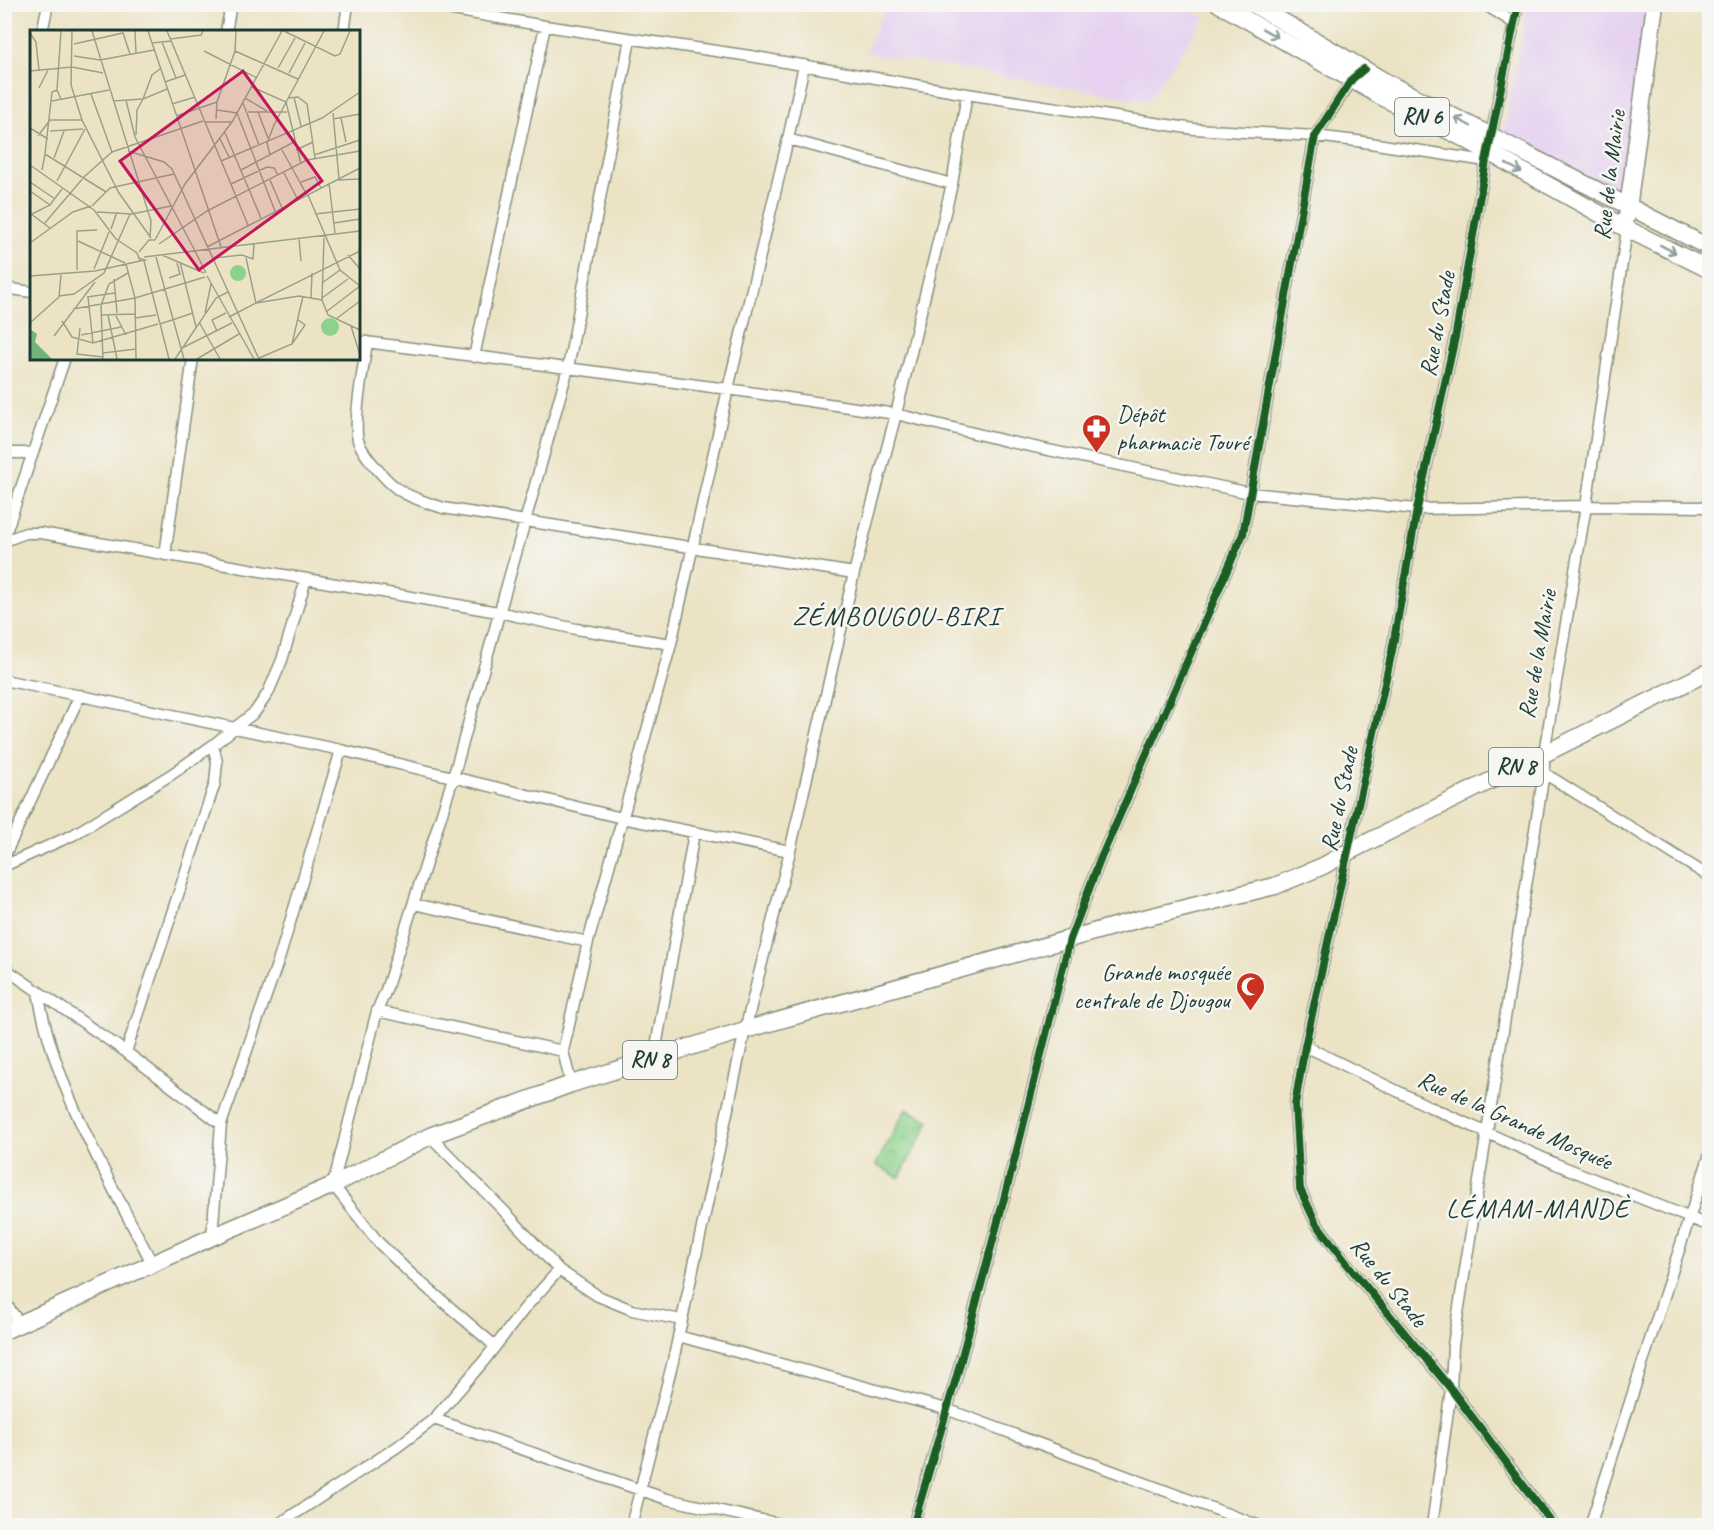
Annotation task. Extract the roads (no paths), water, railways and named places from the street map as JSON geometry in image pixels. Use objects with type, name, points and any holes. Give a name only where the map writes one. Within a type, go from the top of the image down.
[{"type":"main road","name":"RN 6","points":[[1219,4],[1358,74],[1492,137],[1710,248]]},
{"type":"main road","name":"RN 6","points":[[1253,4],[1487,157],[1710,270]]},
{"type":"main road","name":"Rue de la Mairie","points":[[1627,229],[1627,207],[1655,4]]},
{"type":"main road","name":"RN 8","points":[[12,1328],[333,1185],[430,1136],[571,1084],[745,1030],[1137,920],[1275,886],[1323,866],[1710,671]]},
{"type":"street","points":[[42,30],[48,4]]},
{"type":"street","points":[[226,30],[231,4]]},
{"type":"street","points":[[344,30],[348,4]]},
{"type":"street","points":[[419,4],[1194,129],[1315,136],[1487,157]]},
{"type":"street","points":[[1484,4],[1514,22]]},
{"type":"street","name":"Rue du Stade","points":[[1518,4],[1487,157],[1456,333],[1417,509],[1392,651],[1305,1046],[1295,1104],[1300,1189],[1316,1222],[1348,1265],[1451,1389],[1554,1526]]},
{"type":"street","points":[[474,357],[545,26]]},
{"type":"street","points":[[495,1346],[411,1274],[379,1243],[333,1185],[377,1011],[453,778],[567,369],[630,39]]},
{"type":"street","points":[[571,1084],[563,1051],[588,942],[671,644],[804,65]]},
{"type":"street","points":[[913,1526],[1018,1146],[1070,939],[1100,860],[1243,534],[1315,136],[1358,74]]},
{"type":"street","points":[[631,1526],[678,1336],[745,1030],[952,184],[967,94]]},
{"type":"street","points":[[788,139],[952,184]]},
{"type":"street","name":"Rue de la Mairie","points":[[1432,1526],[1451,1389],[1453,1345],[1544,773],[1544,753],[1586,506],[1627,229]]},
{"type":"street","points":[[4,288],[30,292]]},
{"type":"street","points":[[855,573],[443,508],[399,490],[383,475],[358,441],[363,341],[728,389],[896,414],[1006,441],[1250,493],[1417,509],[1586,506],[1710,507]]},
{"type":"street","points":[[4,539],[64,360]]},
{"type":"street","points":[[165,555],[193,360]]},
{"type":"street","points":[[4,453],[33,453]]},
{"type":"street","points":[[4,539],[26,533],[41,533],[671,644]]},
{"type":"street","points":[[4,866],[73,835],[172,774],[255,712],[268,693],[282,660],[306,579]]},
{"type":"street","points":[[4,680],[341,750],[622,818],[790,851]]},
{"type":"street","points":[[4,857],[80,695]]},
{"type":"street","points":[[126,1052],[215,783],[217,762],[213,745]]},
{"type":"street","points":[[212,1237],[221,1124],[280,956],[341,750]]},
{"type":"street","points":[[1544,773],[1710,877]]},
{"type":"street","points":[[654,1058],[694,832]]},
{"type":"street","points":[[414,903],[588,942]]},
{"type":"street","points":[[4,968],[126,1052],[221,1124]]},
{"type":"street","points":[[38,992],[50,1046],[76,1110],[153,1265]]},
{"type":"street","points":[[377,1011],[563,1051]]},
{"type":"street","name":"Rue de la Grande Mosquée","points":[[1305,1046],[1430,1107],[1556,1164],[1710,1226]]},
{"type":"street","points":[[430,1136],[559,1270],[606,1299],[632,1310],[681,1320]]},
{"type":"street","points":[[1590,1526],[1710,1154]]},
{"type":"street","points":[[276,1526],[397,1447],[434,1419],[559,1270]]},
{"type":"street","points":[[4,1301],[12,1328]]},
{"type":"street","points":[[678,1336],[946,1409],[1260,1526]]},
{"type":"street","points":[[434,1419],[667,1499],[789,1526]]},
{"type":"place","name":"Dépôt pharmacie Touré","points":[[1096,454]]},
{"type":"place","name":"Grande mosquée centrale de Djougou","points":[[1251,1012]]},
{"type":"district","name":"ZÉMBOUGOU-BIRI","points":[[896,616]]},
{"type":"district","name":"LÉMAM-MANDÈ","points":[[1538,1208]]}]
